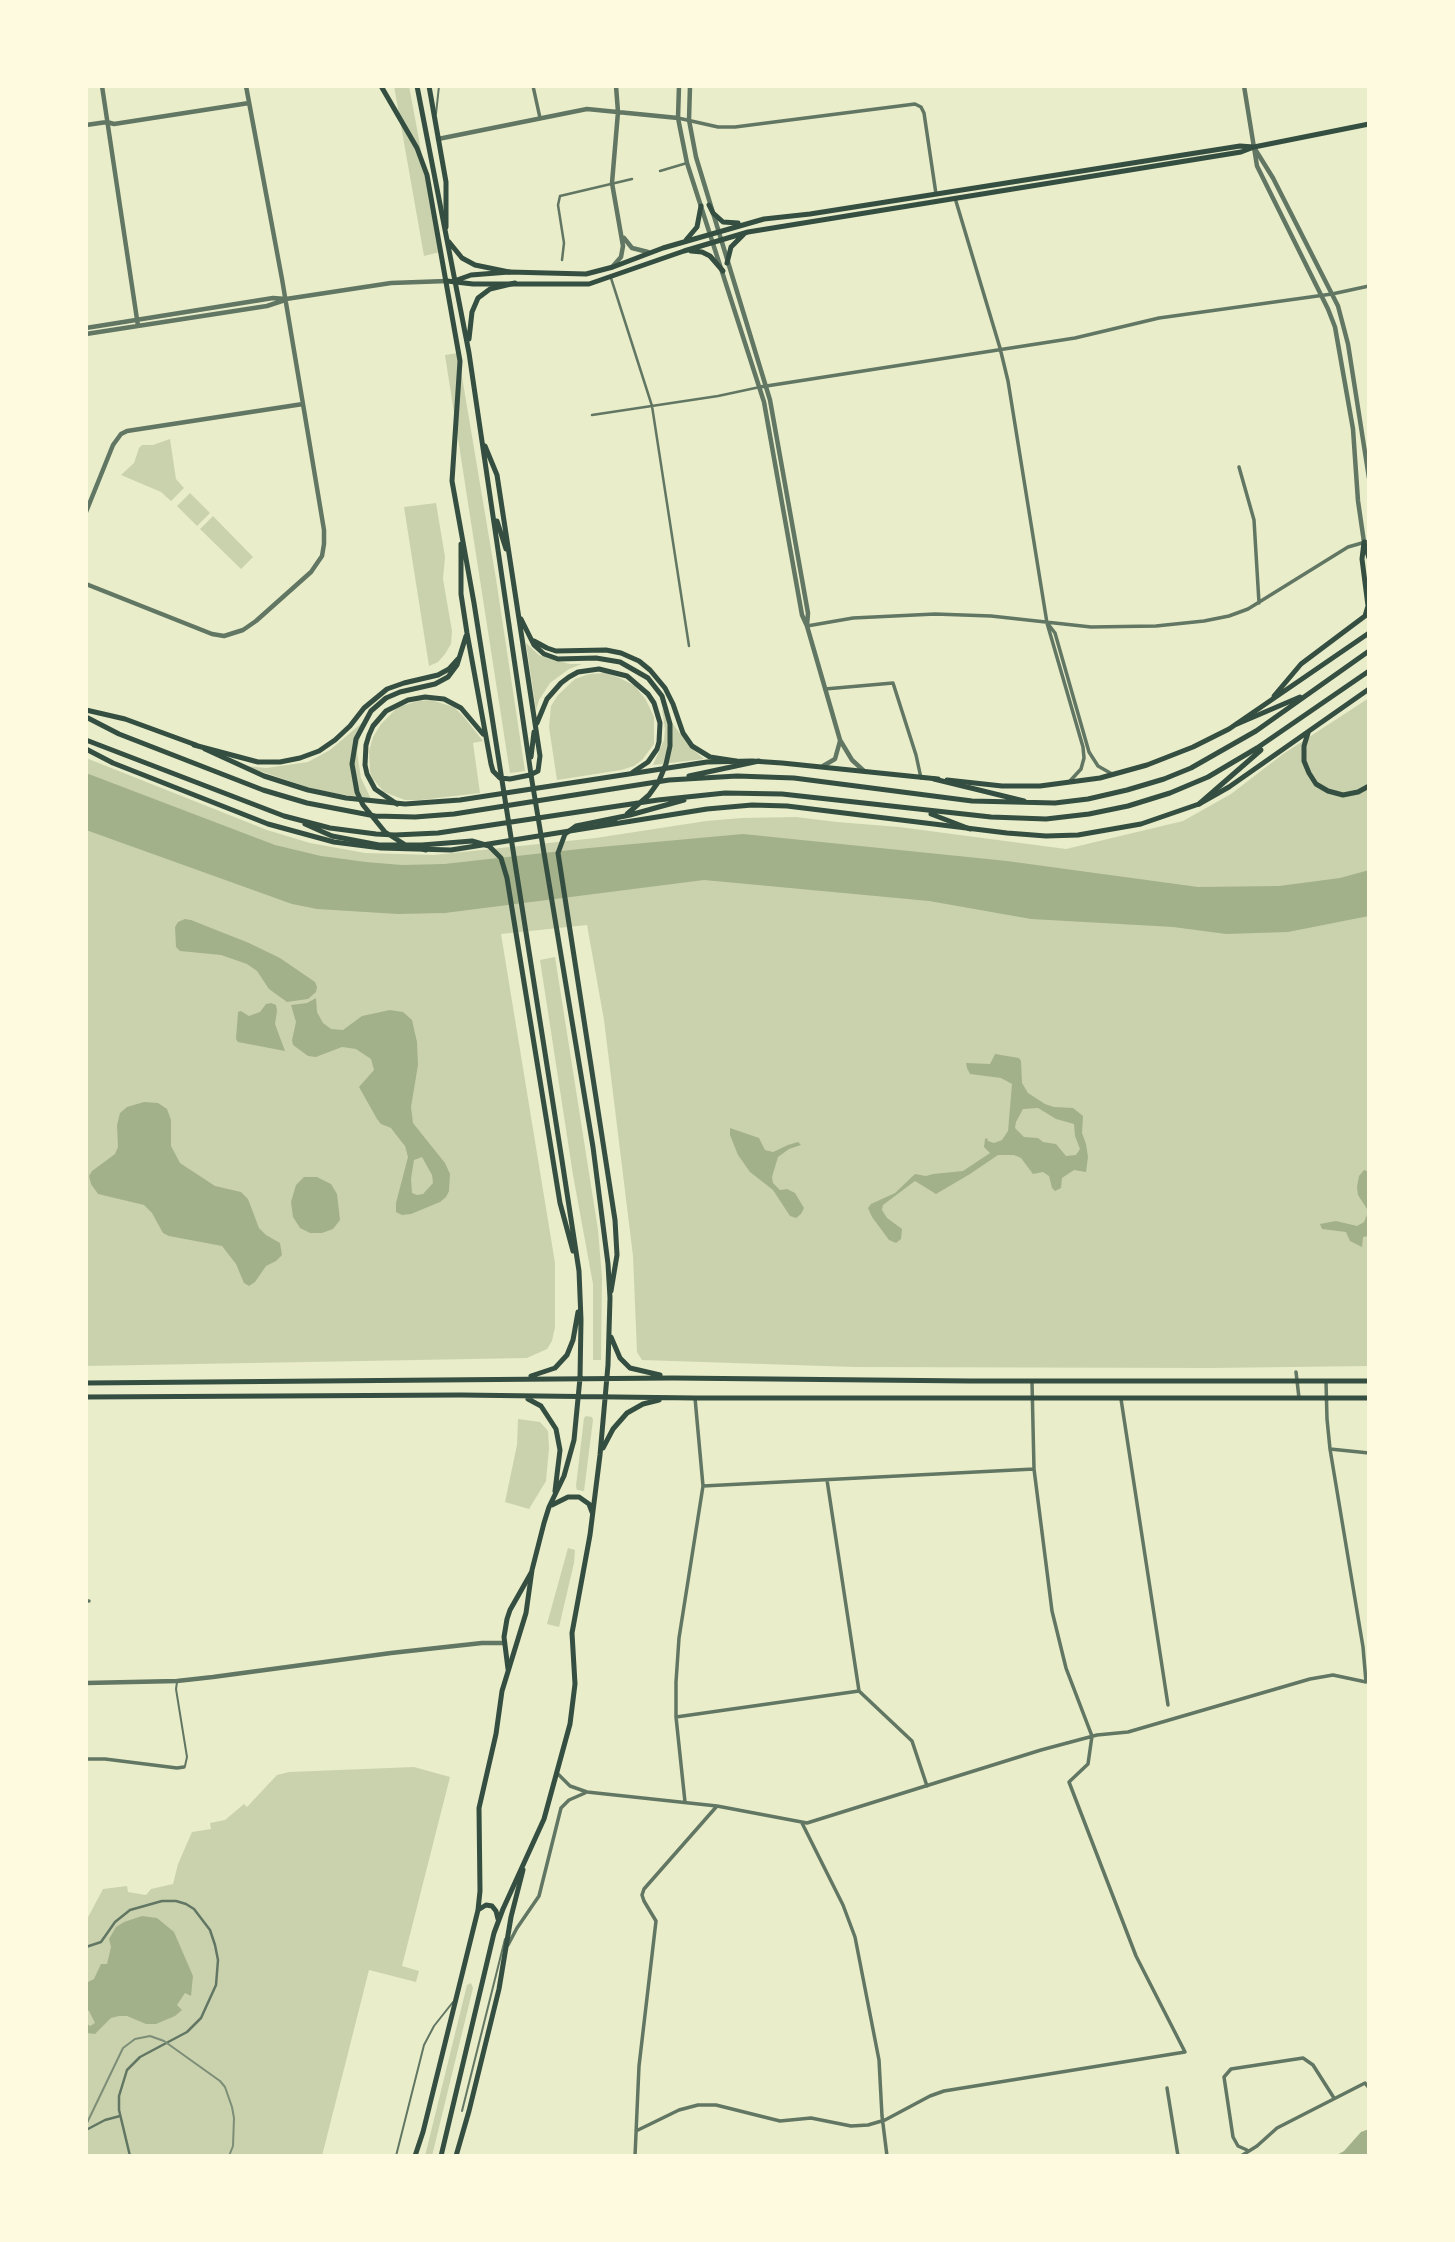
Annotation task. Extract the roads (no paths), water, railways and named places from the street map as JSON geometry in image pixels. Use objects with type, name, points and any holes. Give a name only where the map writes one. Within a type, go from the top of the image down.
[{"type":"main road","points":[[417,86],[468,353],[532,781],[593,1147],[610,1298],[600,1455],[593,1515],[572,1633],[575,1684],[573,1708],[558,1774],[544,1819],[498,1919],[441,2156]]},
{"type":"main road","points":[[429,86],[446,182],[446,233],[452,247],[468,262],[509,272],[579,275],[613,267],[744,223],[1229,147],[1254,147]]},
{"type":"main road","points":[[381,87],[417,148],[427,175],[447,281],[460,361],[452,481],[503,783],[581,1298],[580,1378],[570,1456],[549,1507],[532,1570],[527,1613],[502,1691],[496,1734],[479,1808],[478,1910],[424,2132],[415,2156]]},
{"type":"main road","points":[[447,281],[473,284],[584,285],[748,232],[1241,152],[1254,147],[1369,124]]},
{"type":"main road","points":[[709,205],[723,222],[744,223]]},
{"type":"main road","points":[[683,242],[697,228],[701,206]]},
{"type":"main road","points":[[727,263],[731,247],[748,232]]},
{"type":"main road","points":[[684,251],[706,254],[716,261],[723,271]]},
{"type":"main road","points":[[455,281],[471,275],[509,272]]},
{"type":"main road","points":[[468,353],[470,321],[478,298],[490,289],[515,283]]},
{"type":"main road","points":[[460,529],[461,583],[467,634],[493,771],[505,779],[530,775],[538,771],[540,756],[497,475],[481,437]]},
{"type":"main road","points":[[492,504],[511,565]]},
{"type":"main road","points":[[1367,542],[1369,558]]},
{"type":"main road","points":[[1271,699],[1301,664],[1365,616],[1368,606],[1362,559],[1367,542]]},
{"type":"main road","points":[[518,613],[534,645],[544,654],[558,659],[613,660],[636,670],[653,683],[662,696],[670,723],[668,754],[663,773],[655,788],[632,811],[598,826]]},
{"type":"main road","points":[[1237,724],[1369,633]]},
{"type":"main road","points":[[426,850],[403,843],[385,832],[363,805],[352,764],[356,739],[372,711],[386,698],[442,681],[453,671],[467,634]]},
{"type":"main road","points":[[528,635],[539,645],[556,651],[606,650],[639,661],[665,688],[683,733],[692,746],[710,757],[736,761]]},
{"type":"main road","points":[[669,780],[737,776],[779,777],[972,801],[1037,803],[1105,796],[1178,774],[1236,744],[1369,651]]},
{"type":"main road","points":[[86,710],[125,719],[194,744],[258,762],[280,762],[319,751],[335,740],[364,708],[387,689],[443,672],[461,653]]},
{"type":"main road","points":[[532,781],[532,747],[542,708],[561,683],[589,670],[608,670],[627,676],[641,686],[654,702],[660,723],[659,742],[653,757],[633,772]]},
{"type":"main road","points":[[298,820],[359,832],[417,834],[706,794],[782,794],[1026,819],[1066,818],[1147,801],[1208,778],[1276,736],[1369,671]]},
{"type":"main road","points":[[86,749],[247,817],[301,834],[361,846],[426,850],[468,848],[715,808],[752,805],[787,806],[1046,836],[1078,835],[1141,824],[1199,804],[1229,787],[1369,689]]},
{"type":"main road","points":[[194,744],[255,772],[308,790],[346,799],[397,804],[451,801],[687,764],[736,761],[759,761],[1002,786],[1040,786],[1116,774],[1178,753],[1310,693]]},
{"type":"main road","points":[[397,804],[382,795],[371,782],[365,765],[366,745],[379,719],[392,706],[416,698],[444,699],[461,708],[477,725],[494,754],[503,783]]},
{"type":"main road","points":[[86,717],[119,733],[263,790],[307,803],[375,816],[454,814],[669,780],[759,761]]},
{"type":"main road","points":[[1310,731],[1304,746],[1304,761],[1316,784],[1328,791],[1343,794],[1354,794],[1369,786]]},
{"type":"main road","points":[[1199,804],[1276,736]]},
{"type":"main road","points":[[86,740],[298,820],[332,836],[379,845],[422,845],[466,840],[494,849],[501,858],[508,878],[560,1203],[579,1271]]},
{"type":"main road","points":[[934,779],[1037,803]]},
{"type":"main road","points":[[610,1298],[617,1255],[615,1220],[558,853],[561,840],[570,829],[581,824],[630,815],[706,794]]},
{"type":"main road","points":[[921,810],[970,829]]},
{"type":"main road","points":[[517,1379],[547,1371],[561,1362],[573,1340],[581,1298]]},
{"type":"main road","points":[[610,1331],[616,1351],[630,1368],[673,1378]]},
{"type":"main road","points":[[86,1383],[580,1378],[1032,1382],[1369,1381]]},
{"type":"main road","points":[[86,1397],[461,1395],[578,1398],[1369,1398]]},
{"type":"main road","points":[[521,1397],[541,1406],[556,1429],[560,1450],[554,1497]]},
{"type":"main road","points":[[600,1455],[613,1429],[627,1413],[643,1404],[669,1398]]},
{"type":"main road","points":[[549,1507],[568,1497],[579,1497],[589,1504],[593,1515]]},
{"type":"main road","points":[[508,1669],[505,1629],[510,1610],[532,1570]]},
{"type":"main road","points":[[456,2156],[499,1989],[511,1917],[526,1857]]},
{"type":"main road","points":[[478,1910],[486,1905],[492,1906],[498,1919]]},
{"type":"street","points":[[102,86],[138,322]]},
{"type":"street","points":[[86,584],[212,634],[230,635],[256,621],[311,572],[322,556],[324,530],[286,299],[246,86]]},
{"type":"street","points":[[533,86],[541,119]]},
{"type":"street","points":[[613,267],[623,250],[612,183],[618,111],[616,86]]},
{"type":"street","points":[[679,86],[678,118],[687,163],[763,386]]},
{"type":"street","points":[[690,86],[689,120],[695,158],[763,386],[802,615],[840,740],[854,762],[865,772]]},
{"type":"street","points":[[807,626],[853,618],[935,614],[991,616],[1109,627],[1186,624],[1229,616],[1259,603],[1345,549],[1367,542],[1358,500],[1353,429],[1335,327],[1322,295],[1257,166],[1244,86]]},
{"type":"street","points":[[86,125],[107,122],[114,124],[249,103]]},
{"type":"street","points":[[439,139],[578,110],[618,111],[678,118],[718,127],[735,127],[915,104],[925,113],[936,194]]},
{"type":"street","points":[[1254,147],[1273,178],[1332,294],[1348,344],[1369,478]]},
{"type":"street","points":[[660,171],[687,163]]},
{"type":"street","points":[[562,260],[564,243],[559,196],[632,179]]},
{"type":"street","points":[[955,198],[1000,348],[1017,427],[1047,623],[1084,751],[1080,772],[1065,783]]},
{"type":"street","points":[[621,232],[632,248],[649,253]]},
{"type":"street","points":[[611,278],[652,406],[689,646]]},
{"type":"street","points":[[86,334],[272,298],[286,299],[391,283],[447,281]]},
{"type":"street","points":[[592,415],[1090,335],[1159,318],[1332,294],[1369,286]]},
{"type":"street","points":[[86,328],[138,322]]},
{"type":"street","points":[[86,512],[113,445],[121,434],[127,431],[303,404]]},
{"type":"street","points":[[1238,467],[1254,520],[1259,603]]},
{"type":"street","points":[[1047,623],[1055,633],[1089,752],[1101,768],[1116,774]]},
{"type":"street","points":[[825,689],[893,683],[921,778]]},
{"type":"street","points":[[820,767],[835,759],[840,740]]},
{"type":"street","points":[[1296,1372],[1299,1398]]},
{"type":"street","points":[[558,1774],[570,1786],[587,1793],[717,1806],[802,1823],[1092,1736],[1128,1732],[1322,1677],[1333,1675],[1366,1682],[1363,1647],[1330,1449],[1326,1381]]},
{"type":"street","points":[[636,2131],[679,2110],[698,2105],[735,2108],[780,2121],[811,2118],[850,2126],[883,2121],[944,2091],[1185,2052],[1136,1956],[1069,1782],[1088,1763],[1092,1736],[1066,1668],[1052,1611],[1034,1469],[1032,1382]]},
{"type":"street","points":[[685,1802],[677,1717],[679,1638],[703,1486],[695,1398]]},
{"type":"street","points":[[1121,1398],[1168,1704]]},
{"type":"street","points":[[1330,1449],[1369,1453]]},
{"type":"street","points":[[703,1486],[1034,1469]]},
{"type":"street","points":[[827,1480],[859,1691],[912,1741],[927,1786]]},
{"type":"street","points":[[86,1683],[177,1681],[391,1653],[505,1643]]},
{"type":"street","points":[[677,1717],[859,1691]]},
{"type":"street","points":[[86,1759],[177,1768],[184,1766]]},
{"type":"street","points":[[505,1956],[513,1934],[539,1896],[562,1808],[569,1800],[587,1793]]},
{"type":"street","points":[[635,2156],[639,2066],[656,1921],[643,1900],[644,1889],[717,1806]]},
{"type":"street","points":[[802,1823],[843,1905],[855,1937],[879,2060],[887,2156]]},
{"type":"street","points":[[86,1947],[101,1942],[115,1922],[130,1910],[162,1900],[176,1901],[194,1909],[210,1930],[215,1945],[218,1960],[216,1985],[201,2018],[187,2032],[149,2050],[127,2070],[119,2096],[120,2116],[130,2156]]},
{"type":"street","points":[[1247,2150],[1238,2146],[1233,2137],[1224,2077],[1231,2069],[1303,2057],[1312,2065],[1334,2098]]},
{"type":"street","points":[[1241,2156],[1277,2127],[1364,2083],[1369,2088]]},
{"type":"street","points":[[1167,2088],[1178,2156]]},
{"type":"street","points":[[86,2130],[120,2116]]},
{"type":"lane","points":[[435,122],[439,86]]},
{"type":"lane","points":[[177,1681],[187,1757],[184,1766]]},
{"type":"lane","points":[[462,2111],[511,1917]]},
{"type":"lane","points":[[396,2156],[424,2045],[433,2026],[456,1998]]},
{"type":"railway","points":[[86,2125],[123,2048],[135,2039],[150,2036],[164,2041],[225,2087],[234,2118],[233,2146],[229,2156]]}]
